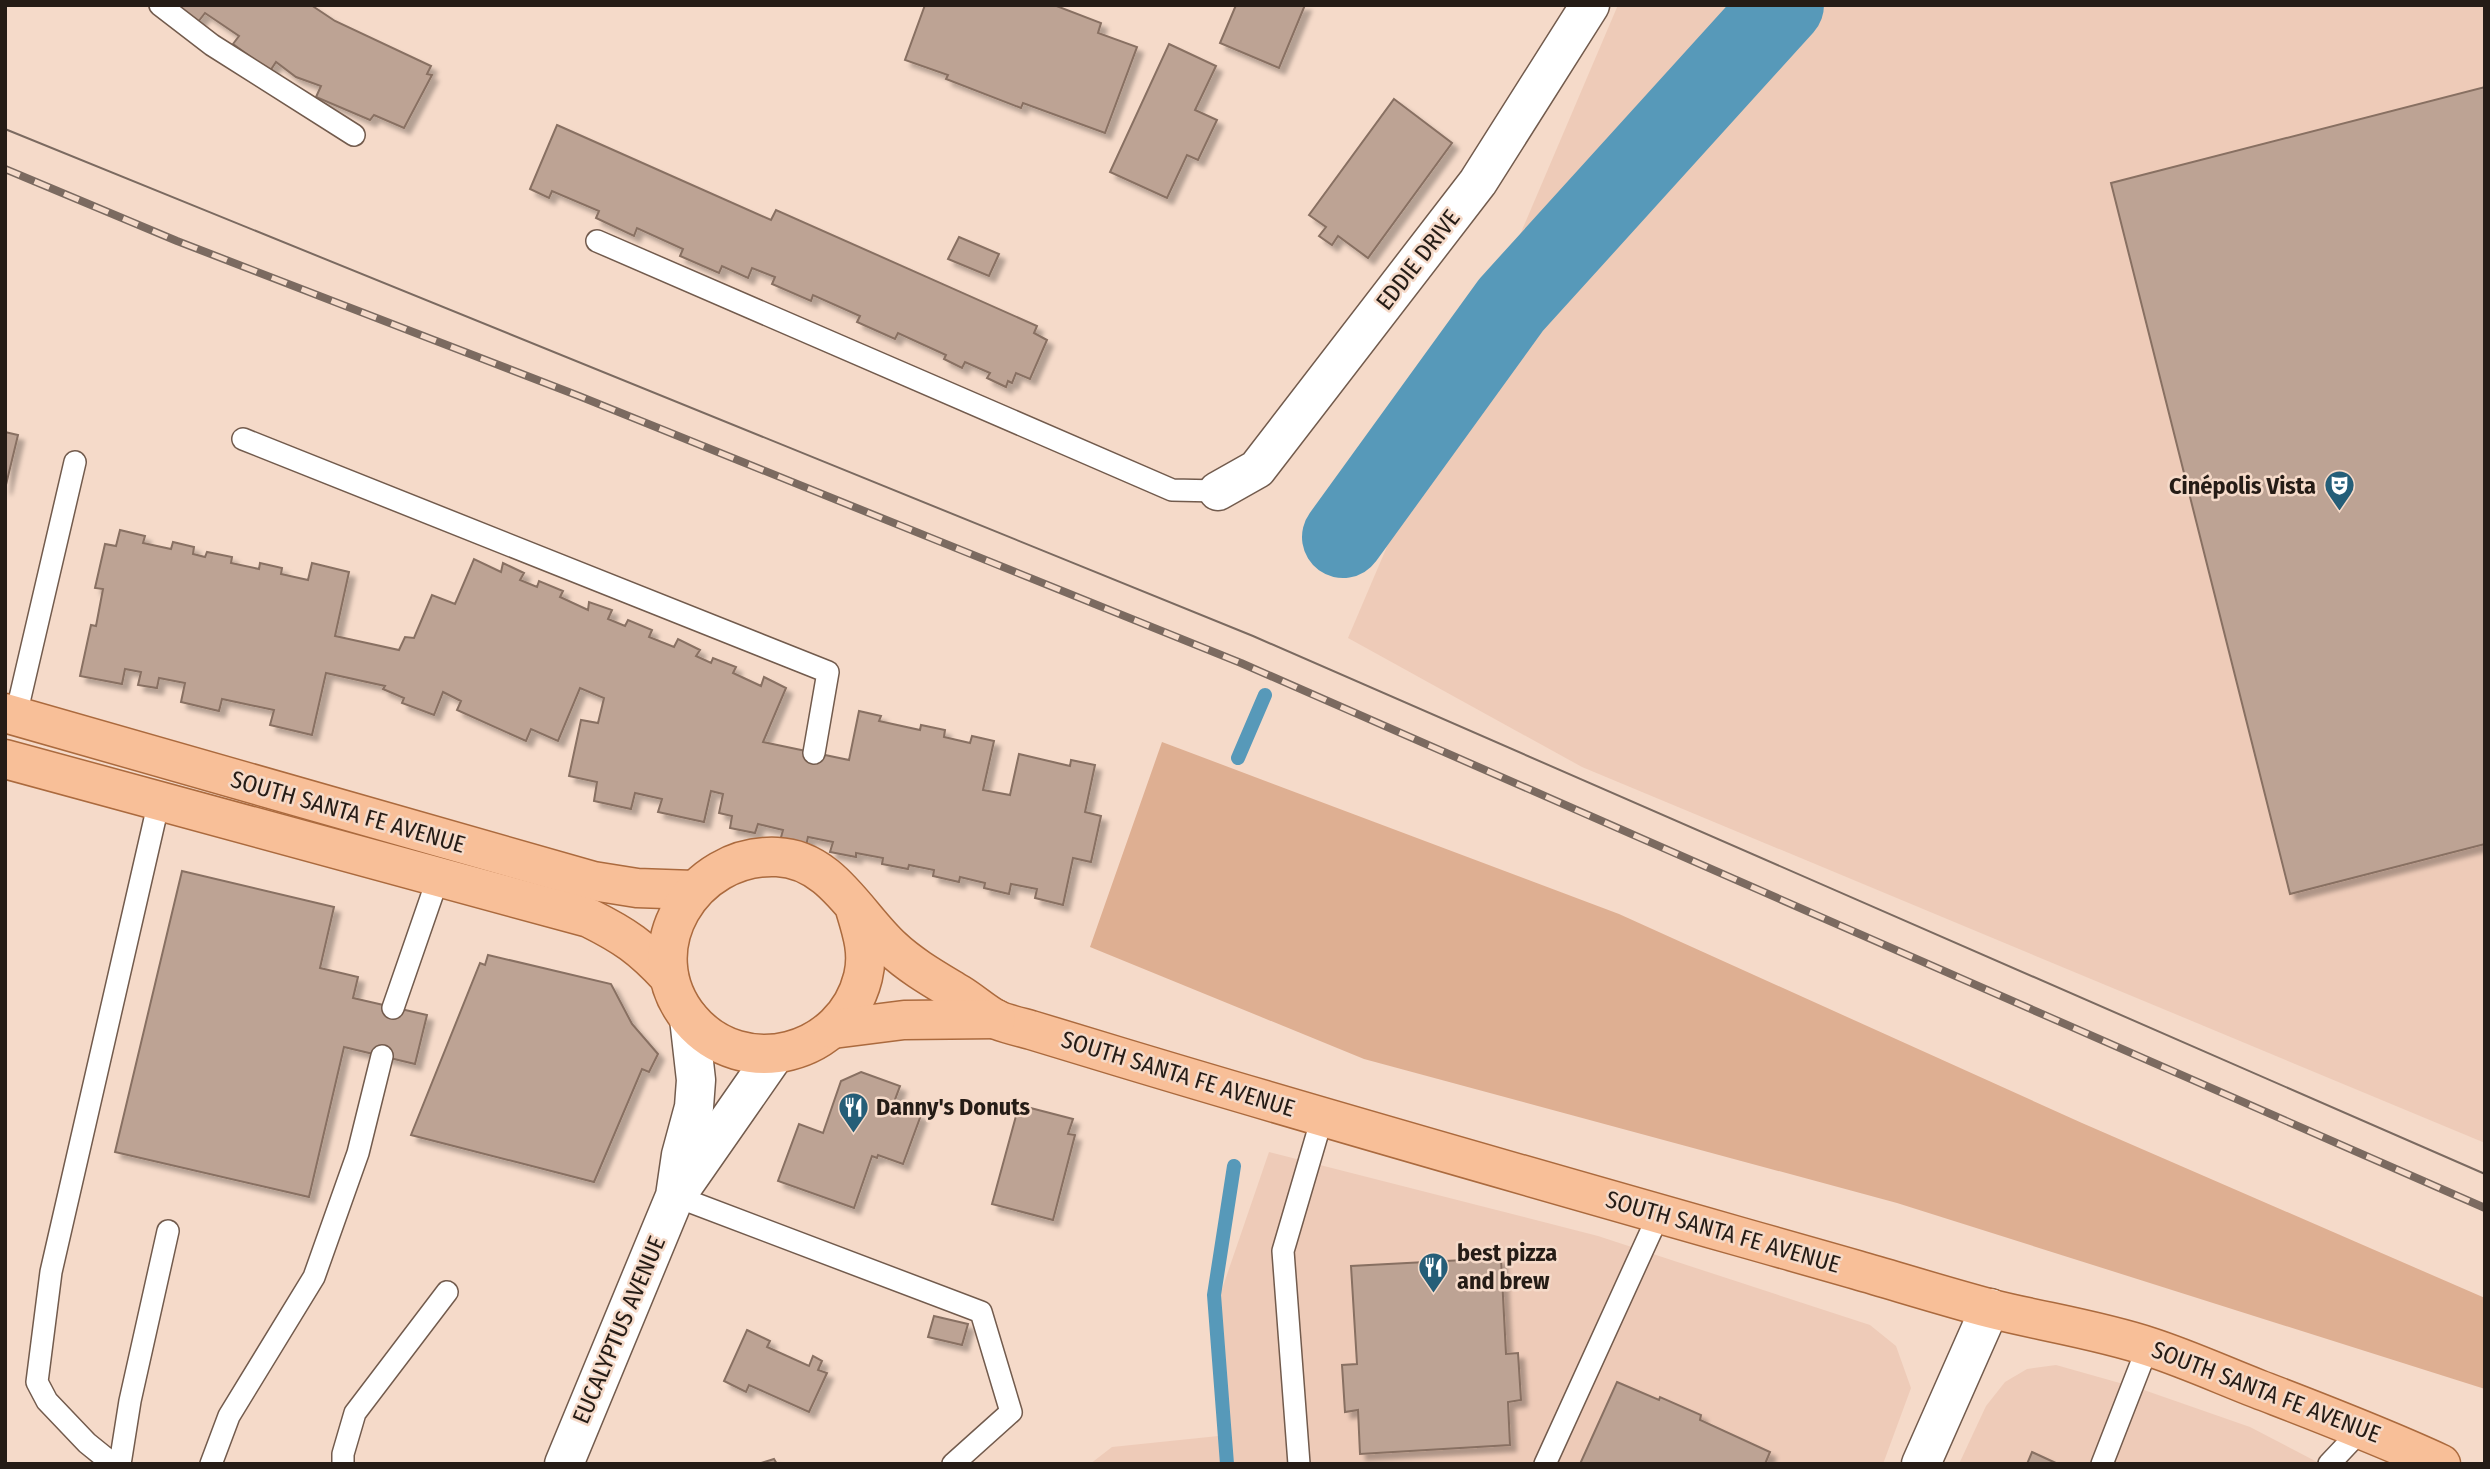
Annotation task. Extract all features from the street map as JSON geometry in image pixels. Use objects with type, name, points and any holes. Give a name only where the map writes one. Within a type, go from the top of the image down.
[{"type":"main road","name":"SOUTH SANTA FE AVENUE","points":[[11,714],[435,838],[593,881],[637,888],[694,890]]},
{"type":"main road","name":"SOUTH SANTA FE AVENUE","points":[[6,764],[159,801],[589,918],[621,934],[644,950],[670,976]]},
{"type":"main road","name":"SOUTH SANTA FE AVENUE","points":[[855,909],[865,941],[864,974],[853,1004],[834,1029],[806,1047],[775,1055],[743,1052],[713,1039],[689,1018],[670,976],[667,957],[670,934],[681,909],[694,890],[717,872],[743,859],[776,857],[796,852],[808,865],[835,883],[894,951],[996,1019],[1322,1118],[1658,1214],[1990,1308],[2148,1346],[2362,1429],[2441,1464]]},
{"type":"main road","name":"SOUTH SANTA FE AVENUE","points":[[834,1029],[904,1020],[996,1019]]},
{"type":"street","name":"EDDIE DRIVE","points":[[1218,491],[1257,469],[1478,182],[1590,5]]},
{"type":"street","points":[[6,764],[11,714]]},
{"type":"street","points":[[675,1196],[681,1155],[694,1107],[696,1080],[689,1018]]},
{"type":"street","points":[[675,1196],[775,1055]]},
{"type":"street","name":"EUCALYPTUS AVENUE","points":[[564,1464],[675,1196]]},
{"type":"street","points":[[1921,1464],[1990,1308]]},
{"type":"lane","points":[[160,5],[212,45],[354,135]]},
{"type":"lane","points":[[597,241],[1172,491],[1218,491]]},
{"type":"lane","points":[[243,439],[828,672],[814,753]]},
{"type":"lane","points":[[11,714],[75,462]]},
{"type":"lane","points":[[113,1464],[86,1443],[47,1401],[37,1382],[51,1272],[159,801]]},
{"type":"lane","points":[[393,1007],[438,878]]},
{"type":"lane","points":[[211,1464],[229,1416],[314,1277],[358,1153],[382,1056]]},
{"type":"lane","points":[[1299,1464],[1283,1251],[1322,1118]]},
{"type":"lane","points":[[675,1196],[981,1312],[1011,1412],[953,1464]]},
{"type":"lane","points":[[1545,1464],[1658,1214]]},
{"type":"lane","points":[[120,1464],[130,1401],[168,1231]]},
{"type":"lane","points":[[343,1464],[343,1454],[355,1413],[447,1293]]},
{"type":"lane","points":[[2102,1464],[2148,1346]]},
{"type":"lane","points":[[2329,1464],[2362,1429]]},
{"type":"shaded area","points":[[1618,5],[2485,5],[2485,1143],[1582,767],[1348,638]]},
{"type":"shaded area","points":[[1162,742],[1619,914],[2082,1123],[2485,1298],[2485,1389],[1897,1203],[1364,1059],[1090,947]]},
{"type":"shaded area","points":[[1269,1152],[1598,1236],[1870,1325],[1896,1346],[1911,1388],[1883,1464],[1090,1464],[1112,1447],[1228,1435],[1220,1295]]},
{"type":"shaded area","points":[[2056,1365],[2141,1389],[2250,1427],[2321,1464],[1959,1464],[1986,1406],[2005,1382],[2027,1369]]},
{"type":"building","points":[[173,5],[311,5],[335,21],[431,66],[427,74],[432,75],[404,128],[374,115],[370,120],[316,97],[321,86],[296,77],[276,62],[270,71],[233,44],[239,36],[205,13],[198,22]]},
{"type":"building","points":[[925,5],[1054,5],[1101,23],[1098,33],[1137,47],[1105,133],[1023,103],[1021,108],[946,79],[948,75],[905,60]]},
{"type":"building","points":[[1236,5],[1305,5],[1279,68],[1220,43]]},
{"type":"building","points":[[1169,44],[1216,66],[1195,110],[1217,120],[1198,160],[1187,155],[1167,198],[1110,172]]},
{"type":"building","name":"Cinépolis Vista","points":[[2485,87],[2485,844],[2290,894],[2111,183]]},
{"type":"building","points":[[1394,99],[1452,143],[1368,258],[1338,236],[1332,245],[1319,236],[1326,227],[1309,215]]},
{"type":"building","points":[[557,125],[771,220],[776,210],[1037,326],[1034,333],[1047,340],[1030,379],[1016,373],[1012,383],[1008,381],[1006,387],[987,378],[990,373],[965,362],[962,368],[944,359],[946,355],[898,333],[895,339],[857,322],[860,316],[813,295],[811,301],[772,284],[775,277],[752,268],[748,278],[722,266],[719,273],[680,256],[683,249],[637,228],[634,236],[596,218],[599,211],[552,191],[549,198],[530,189]]},
{"type":"building","points":[[959,237],[999,254],[989,276],[948,259]]},
{"type":"building","points":[[5,432],[18,435],[5,489]]},
{"type":"building","points":[[120,530],[145,536],[143,543],[171,549],[173,542],[194,547],[193,554],[205,557],[207,552],[232,557],[231,563],[259,569],[260,563],[282,568],[281,574],[308,580],[312,563],[349,572],[335,636],[399,650],[405,637],[414,638],[432,595],[455,604],[474,559],[501,572],[503,563],[524,573],[520,580],[537,587],[539,581],[563,591],[560,597],[588,610],[589,602],[612,610],[608,619],[625,626],[628,620],[652,630],[649,637],[674,647],[678,639],[700,650],[696,656],[711,663],[713,658],[736,667],[733,673],[761,686],[764,677],[786,688],[763,742],[849,760],[859,711],[881,716],[879,721],[920,730],[921,725],[945,730],[944,737],[970,743],[972,736],[994,741],[983,790],[1010,795],[1019,754],[1070,766],[1071,760],[1095,765],[1085,812],[1101,816],[1091,862],[1073,858],[1063,905],[1035,898],[1037,889],[1011,884],[1009,894],[984,888],[985,883],[960,877],[959,882],[933,876],[934,870],[909,865],[908,869],[882,864],[883,858],[830,852],[833,842],[808,837],[806,846],[780,841],[783,830],[758,824],[755,833],[730,828],[732,816],[719,813],[723,794],[711,791],[704,822],[658,812],[662,799],[635,793],[631,809],[594,801],[597,782],[569,776],[581,720],[598,723],[604,698],[580,688],[558,741],[531,729],[526,741],[457,710],[461,701],[443,692],[434,715],[402,703],[404,698],[383,689],[385,686],[326,673],[312,735],[270,725],[274,710],[222,699],[219,711],[181,702],[185,683],[159,678],[157,688],[138,685],[141,672],[125,669],[122,684],[80,676],[91,625],[96,626],[103,589],[95,588],[105,544],[116,546]]},
{"type":"building","points":[[182,871],[334,907],[320,968],[358,977],[353,998],[427,1015],[415,1064],[344,1047],[309,1197],[115,1152]]},
{"type":"building","points":[[488,955],[611,984],[632,1024],[658,1054],[649,1072],[642,1069],[594,1182],[411,1135],[480,963],[485,965]]},
{"type":"building","points":[[861,1072],[900,1086],[893,1105],[921,1115],[903,1164],[878,1155],[877,1158],[872,1156],[854,1208],[778,1181],[799,1124],[823,1133],[841,1081]]},
{"type":"building","points":[[1019,1105],[1073,1119],[1068,1134],[1075,1135],[1053,1220],[992,1204]]},
{"type":"building","points":[[1501,1258],[1506,1354],[1518,1353],[1521,1400],[1508,1402],[1510,1445],[1360,1454],[1358,1410],[1345,1412],[1342,1365],[1357,1364],[1351,1266]]},
{"type":"building","points":[[934,1316],[968,1324],[962,1345],[928,1337]]},
{"type":"building","points":[[747,1330],[770,1341],[767,1347],[809,1366],[813,1356],[822,1361],[818,1370],[827,1373],[809,1412],[749,1385],[746,1392],[724,1381]]},
{"type":"building","points":[[1617,1382],[1701,1415],[1700,1420],[1770,1452],[1765,1464],[1580,1464]]},
{"type":"building","points":[[2032,1452],[2058,1464],[2027,1464]]},
{"type":"building","points":[[774,1459],[777,1464],[758,1464]]},
{"type":"waterway","points":[[1343,537],[1511,305],[1783,5]]},
{"type":"waterway","points":[[1238,758],[1265,695]]},
{"type":"waterway","points":[[1227,1464],[1214,1295],[1234,1166]]},
{"type":"tram line","points":[[5,129],[1253,636],[2485,1174]]},
{"type":"railway","points":[[5,169],[177,241],[579,396],[1241,663],[2485,1208]]},
{"type":"place","name":"Cinépolis Vista","points":[[2339,513]]},
{"type":"place","name":"Danny's Donuts","points":[[853,1134]]},
{"type":"place","name":"best pizza and brew","points":[[1434,1294]]}]
